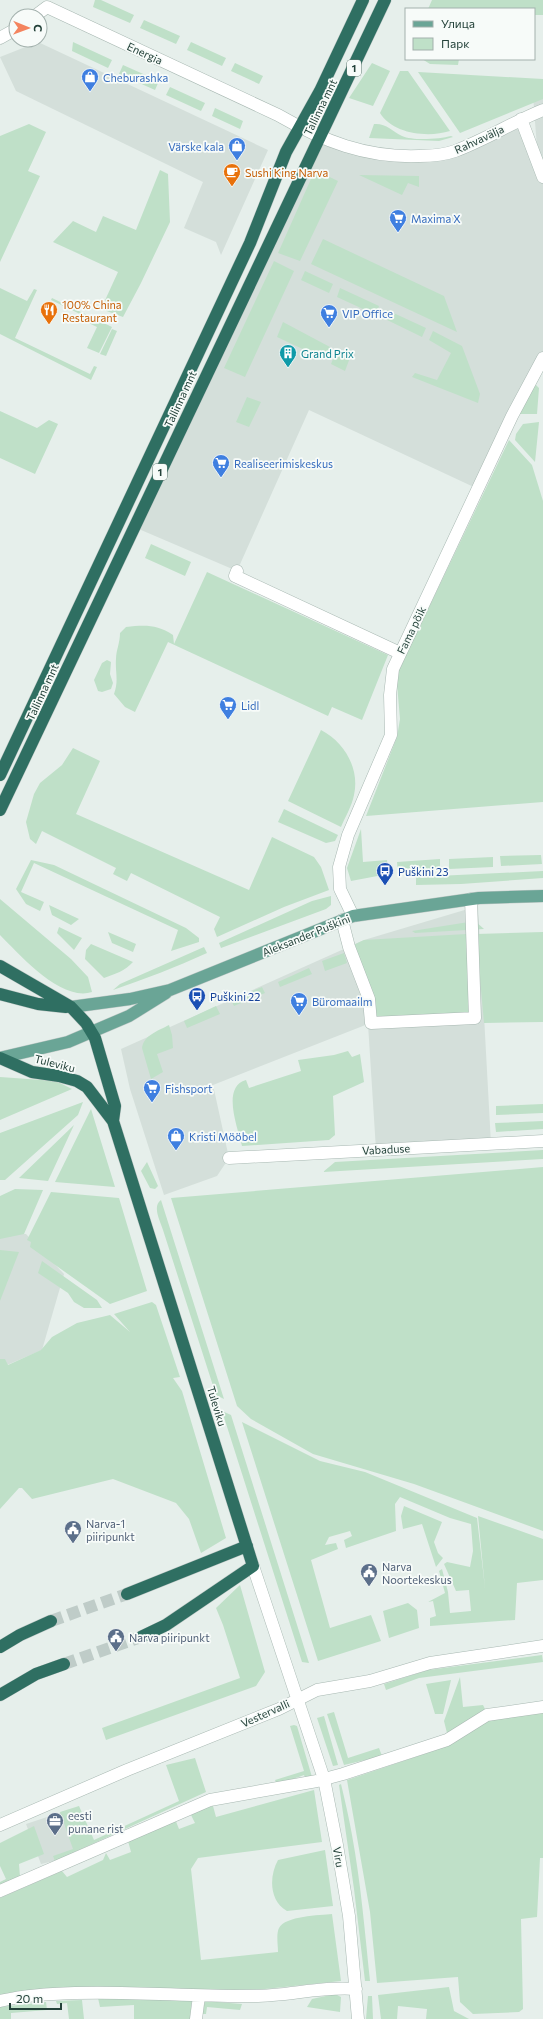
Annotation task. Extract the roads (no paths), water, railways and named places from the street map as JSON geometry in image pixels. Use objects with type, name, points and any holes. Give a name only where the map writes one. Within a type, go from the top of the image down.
[{"type":"highway","name":"Tallinna mnt","points":[[0,775],[250,243],[286,152],[320,91],[363,0]]},
{"type":"highway","name":"Tallinna mnt","points":[[0,810],[386,0]]},
{"type":"highway","name":"Tuleviku","points":[[0,966],[71,1007],[86,1023],[95,1038],[115,1106],[112,1121]]},
{"type":"highway","points":[[0,994],[38,1004],[71,1007]]},
{"type":"highway","name":"Tuleviku","points":[[0,1058],[32,1072],[59,1076],[77,1081],[87,1087],[112,1121],[253,1566]]},
{"type":"highway","points":[[127,1594],[247,1546]]},
{"type":"highway","points":[[141,1637],[166,1625],[253,1566]]},
{"type":"highway","points":[[0,1647],[20,1635],[51,1621]]},
{"type":"highway","points":[[0,1695],[36,1674],[64,1664]]},
{"type":"main road","name":"Aleksander Puškini","points":[[71,1007],[130,999],[170,990],[347,918],[472,899],[543,896]]},
{"type":"main road","name":"Aleksander Puškini","points":[[0,1058],[68,1042],[129,1016],[155,1002],[170,990]]},
{"type":"street","name":"Energia","points":[[49,4],[320,136]]},
{"type":"street","name":"Rahvavälja","points":[[320,136],[356,150],[394,157],[432,156],[454,152],[521,119],[543,110]]},
{"type":"street","points":[[521,119],[543,177]]},
{"type":"street","name":"Fama põik","points":[[472,899],[475,1018],[371,1023],[369,999],[349,947],[347,918],[340,889],[339,867],[348,835],[390,734],[390,682],[393,669],[512,416],[543,358]]},
{"type":"street","points":[[237,571],[235,576],[400,653]]},
{"type":"street","name":"Vabaduse","points":[[229,1158],[543,1141]]},
{"type":"street","name":"Tuleviku","points":[[253,1566],[297,1699]]},
{"type":"street","name":"Vestervalli","points":[[0,1825],[127,1770],[279,1709],[317,1690],[370,1681],[430,1663],[543,1646]]},
{"type":"street","name":"Viru","points":[[297,1699],[324,1779],[337,1845],[349,1916],[358,2019]]},
{"type":"street","points":[[0,1891],[210,1800],[324,1779],[446,1740],[487,1715],[543,1707]]},
{"type":"street","points":[[0,2001],[24,1996],[96,1992],[199,1996],[286,1995],[346,1988],[356,1989]]},
{"type":"street","points":[[196,2019],[199,1996]]},
{"type":"tunnel","points":[[51,1621],[127,1594]]},
{"type":"tunnel","points":[[64,1664],[141,1637]]},
{"type":"place","name":"Cheburashka","points":[[90,92]]},
{"type":"place","name":"Värske kala","points":[[237,161]]},
{"type":"place","name":"Sushi King Narva","points":[[232,187]]},
{"type":"place","name":"Maxima X","points":[[398,233]]},
{"type":"place","name":"100% China Restaurant","points":[[49,325]]},
{"type":"place","name":"VIP Office","points":[[329,328]]},
{"type":"place","name":"Grand Prix","points":[[288,368]]},
{"type":"place","name":"Realiseerimiskeskus","points":[[221,478]]},
{"type":"place","name":"Lidl","points":[[228,720]]},
{"type":"place","name":"Puškini 23","points":[[385,886]]},
{"type":"place","name":"Puškini 22","points":[[197,1011]]},
{"type":"place","name":"Büromaailm","points":[[299,1016]]},
{"type":"place","name":"Fishsport","points":[[152,1103]]},
{"type":"place","name":"Kristi Mööbel","points":[[176,1151]]},
{"type":"place","name":"Narva-1 piiripunkt","points":[[73,1544]]},
{"type":"place","name":"Narva Noortekeskus","points":[[369,1587]]},
{"type":"place","name":"Narva piiripunkt","points":[[116,1652]]},
{"type":"place","name":"eesti punane rist","points":[[55,1836]]}]
